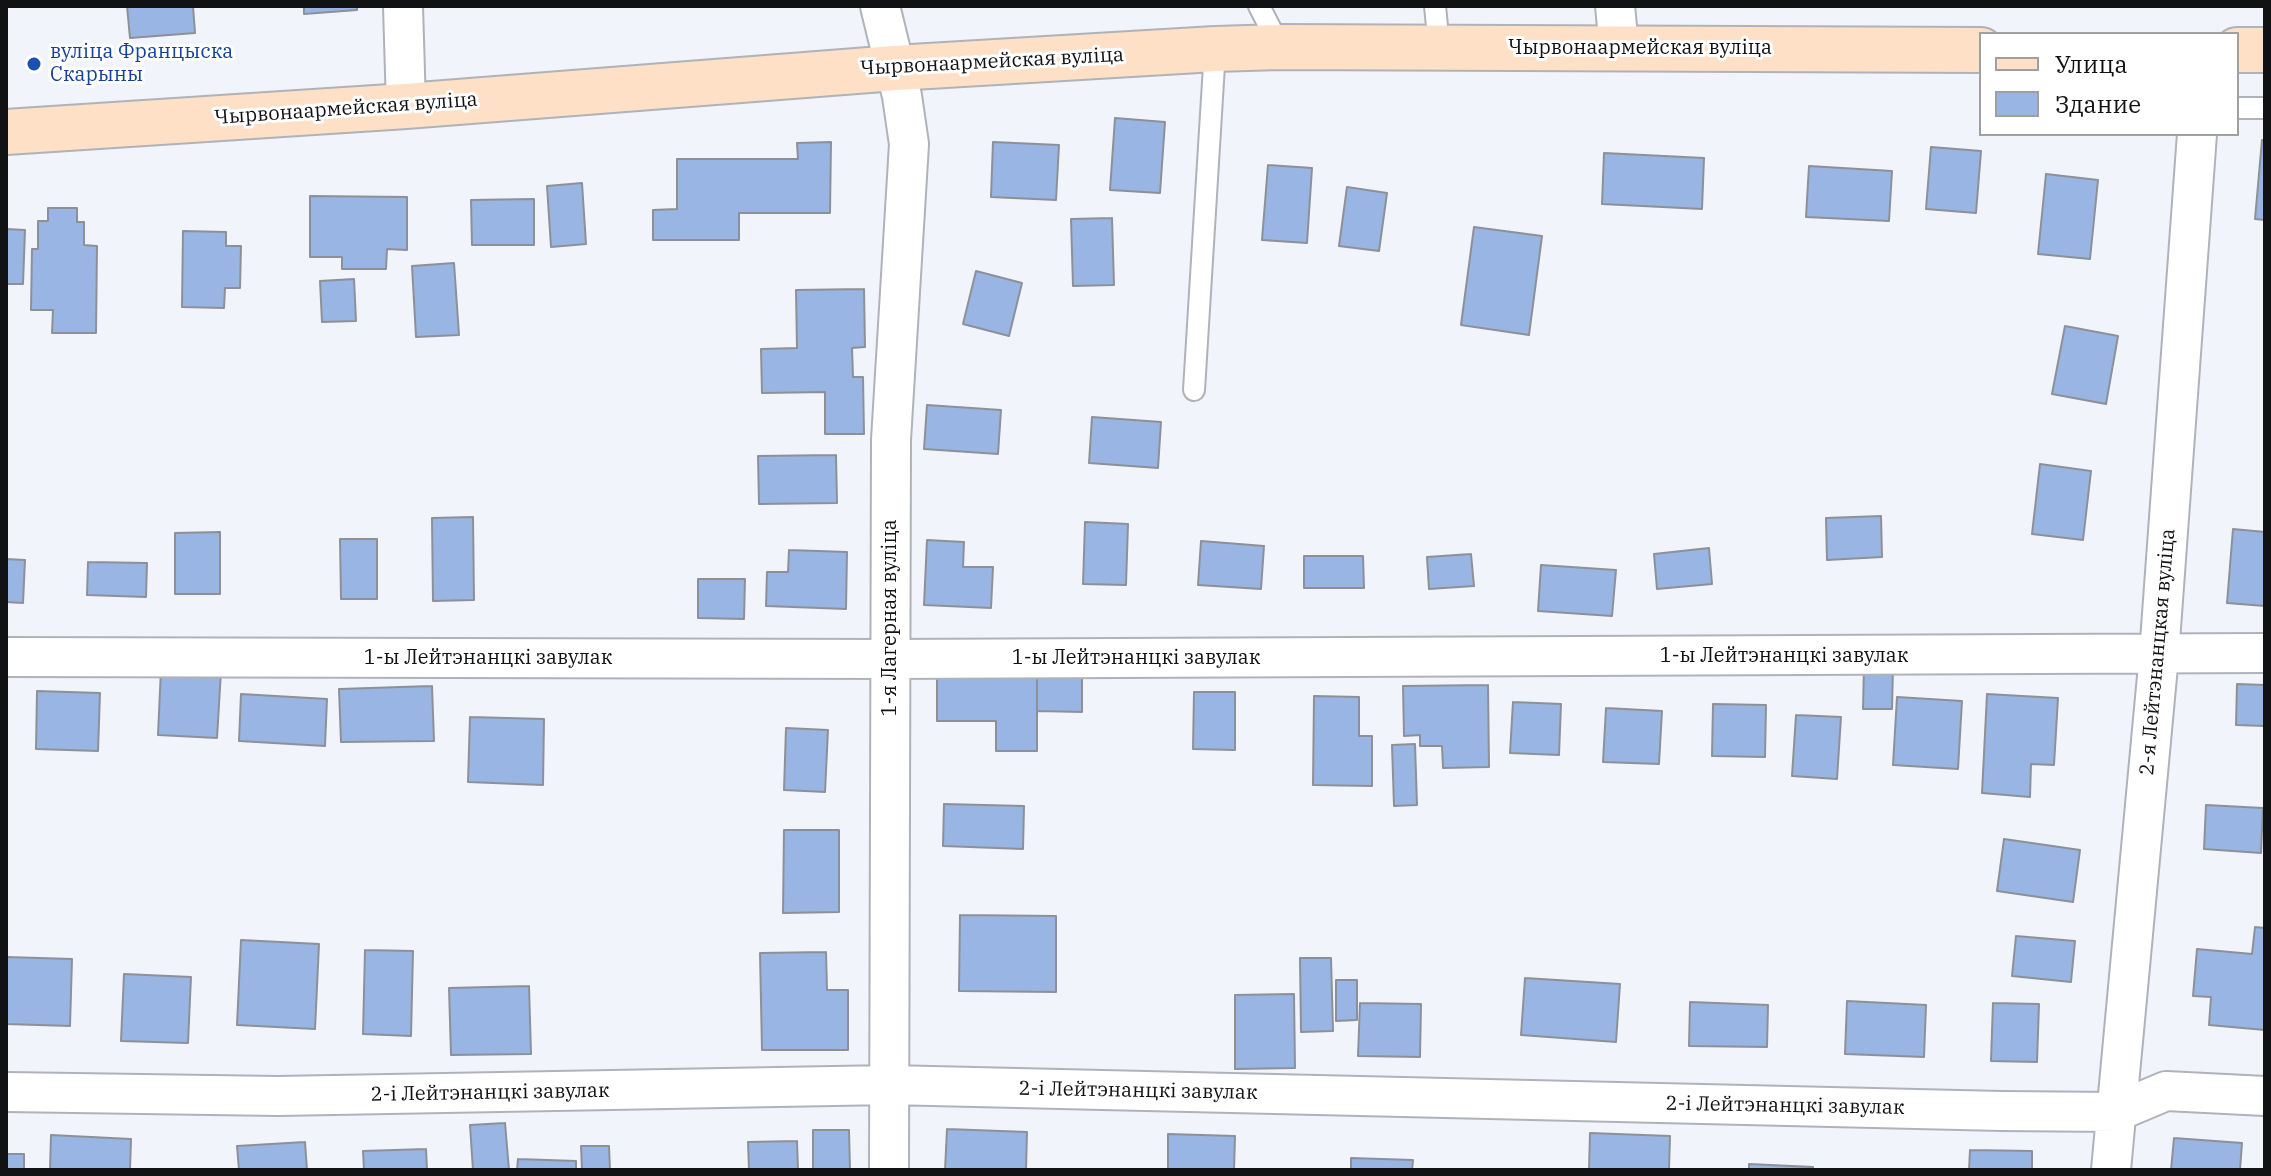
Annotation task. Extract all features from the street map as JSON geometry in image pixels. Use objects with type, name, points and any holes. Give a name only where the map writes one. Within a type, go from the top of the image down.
[{"type":"main road","name":"Чырвонаармейская вуліца","points":[[6,132],[406,106],[895,68],[1280,47],[1437,27],[1617,27],[1979,50]]},
{"type":"main road","points":[[2239,50],[2265,50]]},
{"type":"street","points":[[403,6],[406,106]]},
{"type":"street","name":"1-я Лагерная вуліца","points":[[880,6],[902,96],[909,144],[891,440],[889,1170]]},
{"type":"street","name":"2-я Лейтэнанцкая вуліца","points":[[2111,1170],[2159,655],[2197,136]]},
{"type":"street","name":"1-ы Лейтэнанцкі завулак","points":[[6,657],[890,659],[2265,653]]},
{"type":"street","name":"2-і Лейтэнанцкі завулак","points":[[6,1092],[278,1096],[889,1085],[2116,1112],[2166,1091],[2265,1096]]},
{"type":"lane","points":[[1259,6],[1280,47]]},
{"type":"lane","points":[[1194,390],[1215,49]]},
{"type":"lane","points":[[2239,108],[2265,108]]},
{"type":"building","points":[[127,6],[193,6],[195,33],[130,38]]},
{"type":"building","points":[[304,6],[357,6],[357,10],[304,14]]},
{"type":"building","points":[[1115,118],[1165,122],[1160,193],[1110,190]]},
{"type":"building","points":[[2262,140],[2265,141],[2265,220],[2255,219]]},
{"type":"building","points":[[831,142],[830,213],[739,213],[739,240],[653,240],[653,210],[677,209],[677,159],[798,159],[797,143]]},
{"type":"building","points":[[993,142],[1059,145],[1056,200],[991,197]]},
{"type":"building","points":[[1931,147],[1981,151],[1976,213],[1926,209]]},
{"type":"building","points":[[1604,153],[1704,158],[1702,209],[1602,204]]},
{"type":"building","points":[[1268,165],[1312,168],[1307,243],[1262,240]]},
{"type":"building","points":[[1809,166],[1892,171],[1889,221],[1806,217]]},
{"type":"building","points":[[2046,174],[2098,180],[2090,259],[2038,254]]},
{"type":"building","points":[[582,183],[586,244],[551,247],[547,186]]},
{"type":"building","points":[[1347,187],[1387,193],[1379,251],[1339,246]]},
{"type":"building","points":[[310,196],[407,197],[407,250],[387,249],[386,269],[342,269],[342,257],[310,257]]},
{"type":"building","points":[[534,199],[534,245],[472,245],[471,200]]},
{"type":"building","points":[[48,208],[77,208],[77,222],[84,222],[84,245],[97,246],[96,333],[52,333],[53,310],[31,310],[32,249],[38,249],[38,221],[48,221]]},
{"type":"building","points":[[1112,218],[1114,285],[1073,286],[1071,219]]},
{"type":"building","points":[[1474,227],[1542,236],[1529,335],[1461,325]]},
{"type":"building","points":[[6,229],[25,230],[23,284],[6,284]]},
{"type":"building","points":[[183,231],[226,232],[226,246],[241,246],[240,288],[225,288],[224,308],[182,307]]},
{"type":"building","points":[[454,263],[459,335],[416,337],[412,266]]},
{"type":"building","points":[[976,271],[1022,283],[1009,336],[963,324]]},
{"type":"building","points":[[354,279],[356,321],[322,322],[320,281]]},
{"type":"building","points":[[864,289],[865,347],[852,348],[853,377],[863,377],[864,434],[825,434],[825,392],[762,393],[761,349],[797,348],[796,290]]},
{"type":"building","points":[[2065,326],[2118,336],[2106,404],[2052,394]]},
{"type":"building","points":[[927,405],[1001,410],[998,454],[924,449]]},
{"type":"building","points":[[1092,417],[1161,422],[1158,468],[1089,463]]},
{"type":"building","points":[[836,455],[837,503],[759,504],[758,456]]},
{"type":"building","points":[[2040,464],[2091,471],[2083,540],[2032,534]]},
{"type":"building","points":[[1881,516],[1882,557],[1827,560],[1826,518]]},
{"type":"building","points":[[473,517],[474,600],[433,601],[432,518]]},
{"type":"building","points":[[1085,522],[1128,524],[1126,585],[1083,584]]},
{"type":"building","points":[[2233,529],[2265,532],[2265,606],[2227,603]]},
{"type":"building","points":[[220,532],[220,594],[175,594],[175,533]]},
{"type":"building","points":[[340,539],[377,539],[377,599],[341,599]]},
{"type":"building","points":[[927,540],[964,542],[963,567],[993,567],[991,608],[924,605]]},
{"type":"building","points":[[1201,541],[1264,546],[1261,589],[1198,585]]},
{"type":"building","points":[[1709,548],[1712,584],[1657,589],[1654,554]]},
{"type":"building","points":[[789,550],[847,552],[846,609],[766,606],[767,572],[788,572]]},
{"type":"building","points":[[1471,554],[1474,586],[1429,589],[1427,557]]},
{"type":"building","points":[[1304,556],[1363,556],[1364,588],[1304,588]]},
{"type":"building","points":[[6,559],[25,560],[23,603],[6,602]]},
{"type":"building","points":[[88,562],[147,563],[146,597],[87,595]]},
{"type":"building","points":[[1541,565],[1616,570],[1612,616],[1538,611]]},
{"type":"building","points":[[698,579],[745,579],[744,619],[698,618]]},
{"type":"building","points":[[1864,665],[1893,666],[1892,709],[1863,709]]},
{"type":"building","points":[[161,669],[221,671],[217,738],[158,735]]},
{"type":"building","points":[[937,669],[1037,669],[1037,751],[996,751],[996,721],[937,721]]},
{"type":"building","points":[[1037,669],[1082,669],[1082,712],[1037,711]]},
{"type":"building","points":[[2237,684],[2265,685],[2265,726],[2236,725]]},
{"type":"building","points":[[1488,685],[1489,767],[1443,768],[1442,746],[1420,746],[1420,735],[1404,736],[1403,686]]},
{"type":"building","points":[[432,686],[434,741],[341,742],[339,689]]},
{"type":"building","points":[[37,691],[100,693],[98,751],[36,749]]},
{"type":"building","points":[[1194,692],[1235,692],[1235,750],[1193,749]]},
{"type":"building","points":[[241,694],[327,699],[325,746],[239,741]]},
{"type":"building","points":[[1987,694],[2058,698],[2054,765],[2031,764],[2030,797],[1982,793]]},
{"type":"building","points":[[1314,696],[1359,697],[1359,736],[1372,736],[1372,786],[1313,785]]},
{"type":"building","points":[[1897,697],[1962,701],[1958,769],[1893,765]]},
{"type":"building","points":[[1513,702],[1561,704],[1559,755],[1510,753]]},
{"type":"building","points":[[1713,704],[1766,705],[1765,757],[1712,756]]},
{"type":"building","points":[[1606,708],[1662,711],[1659,764],[1603,762]]},
{"type":"building","points":[[1796,715],[1841,717],[1837,779],[1792,776]]},
{"type":"building","points":[[470,717],[544,719],[543,785],[468,782]]},
{"type":"building","points":[[786,728],[828,730],[825,792],[784,790]]},
{"type":"building","points":[[1415,744],[1417,805],[1394,806],[1392,745]]},
{"type":"building","points":[[944,804],[1024,806],[1023,849],[943,846]]},
{"type":"building","points":[[2206,805],[2263,808],[2261,853],[2204,849]]},
{"type":"building","points":[[784,830],[839,830],[839,912],[783,913]]},
{"type":"building","points":[[2004,839],[2080,850],[2073,902],[1997,891]]},
{"type":"building","points":[[960,915],[1056,916],[1056,992],[959,991]]},
{"type":"building","points":[[2255,927],[2265,928],[2265,1030],[2209,1025],[2211,997],[2193,996],[2197,949],[2252,954]]},
{"type":"building","points":[[2016,936],[2075,941],[2071,982],[2012,976]]},
{"type":"building","points":[[241,940],[319,944],[315,1029],[237,1025]]},
{"type":"building","points":[[365,950],[413,951],[411,1036],[363,1034]]},
{"type":"building","points":[[826,952],[827,990],[848,990],[848,1050],[762,1050],[760,953]]},
{"type":"building","points":[[6,957],[72,959],[70,1026],[6,1024]]},
{"type":"building","points":[[1300,958],[1331,958],[1333,1031],[1301,1032]]},
{"type":"building","points":[[124,974],[191,977],[188,1043],[121,1041]]},
{"type":"building","points":[[1525,978],[1620,984],[1616,1042],[1521,1035]]},
{"type":"building","points":[[1336,980],[1357,980],[1357,1020],[1336,1021]]},
{"type":"building","points":[[529,986],[531,1054],[451,1055],[449,988]]},
{"type":"building","points":[[1294,994],[1295,1068],[1235,1069],[1235,995]]},
{"type":"building","points":[[1847,1001],[1926,1005],[1924,1057],[1845,1054]]},
{"type":"building","points":[[1690,1002],[1768,1005],[1767,1047],[1689,1046]]},
{"type":"building","points":[[1360,1003],[1421,1004],[1420,1057],[1358,1056]]},
{"type":"building","points":[[1993,1003],[2039,1004],[2037,1062],[1991,1061]]},
{"type":"building","points":[[505,1123],[509,1170],[473,1170],[470,1125]]},
{"type":"building","points":[[947,1129],[1027,1132],[1026,1170],[945,1170]]},
{"type":"building","points":[[813,1130],[849,1130],[850,1170],[813,1170]]},
{"type":"building","points":[[1590,1133],[1670,1136],[1669,1170],[1589,1170]]},
{"type":"building","points":[[1168,1134],[1235,1136],[1234,1170],[1168,1170]]},
{"type":"building","points":[[51,1135],[131,1139],[130,1170],[50,1170]]},
{"type":"building","points":[[2174,1138],[2242,1143],[2240,1170],[2171,1170]]},
{"type":"building","points":[[797,1141],[798,1170],[749,1170],[748,1142]]},
{"type":"building","points":[[305,1142],[307,1170],[239,1170],[237,1146]]},
{"type":"building","points":[[581,1146],[609,1146],[610,1170],[582,1170]]},
{"type":"building","points":[[426,1149],[427,1170],[364,1170],[363,1151]]},
{"type":"building","points":[[1970,1150],[2032,1151],[2032,1170],[1969,1170]]},
{"type":"building","points":[[6,1154],[24,1154],[24,1170],[6,1170]]},
{"type":"building","points":[[1351,1158],[1413,1160],[1412,1170],[1351,1170]]},
{"type":"building","points":[[518,1159],[576,1161],[576,1170],[517,1170]]},
{"type":"building","points":[[1749,1164],[1813,1167],[1813,1170],[1749,1170]]},
{"type":"place","name":"вуліца Францыска Скарыны","points":[[34,64]]}]
